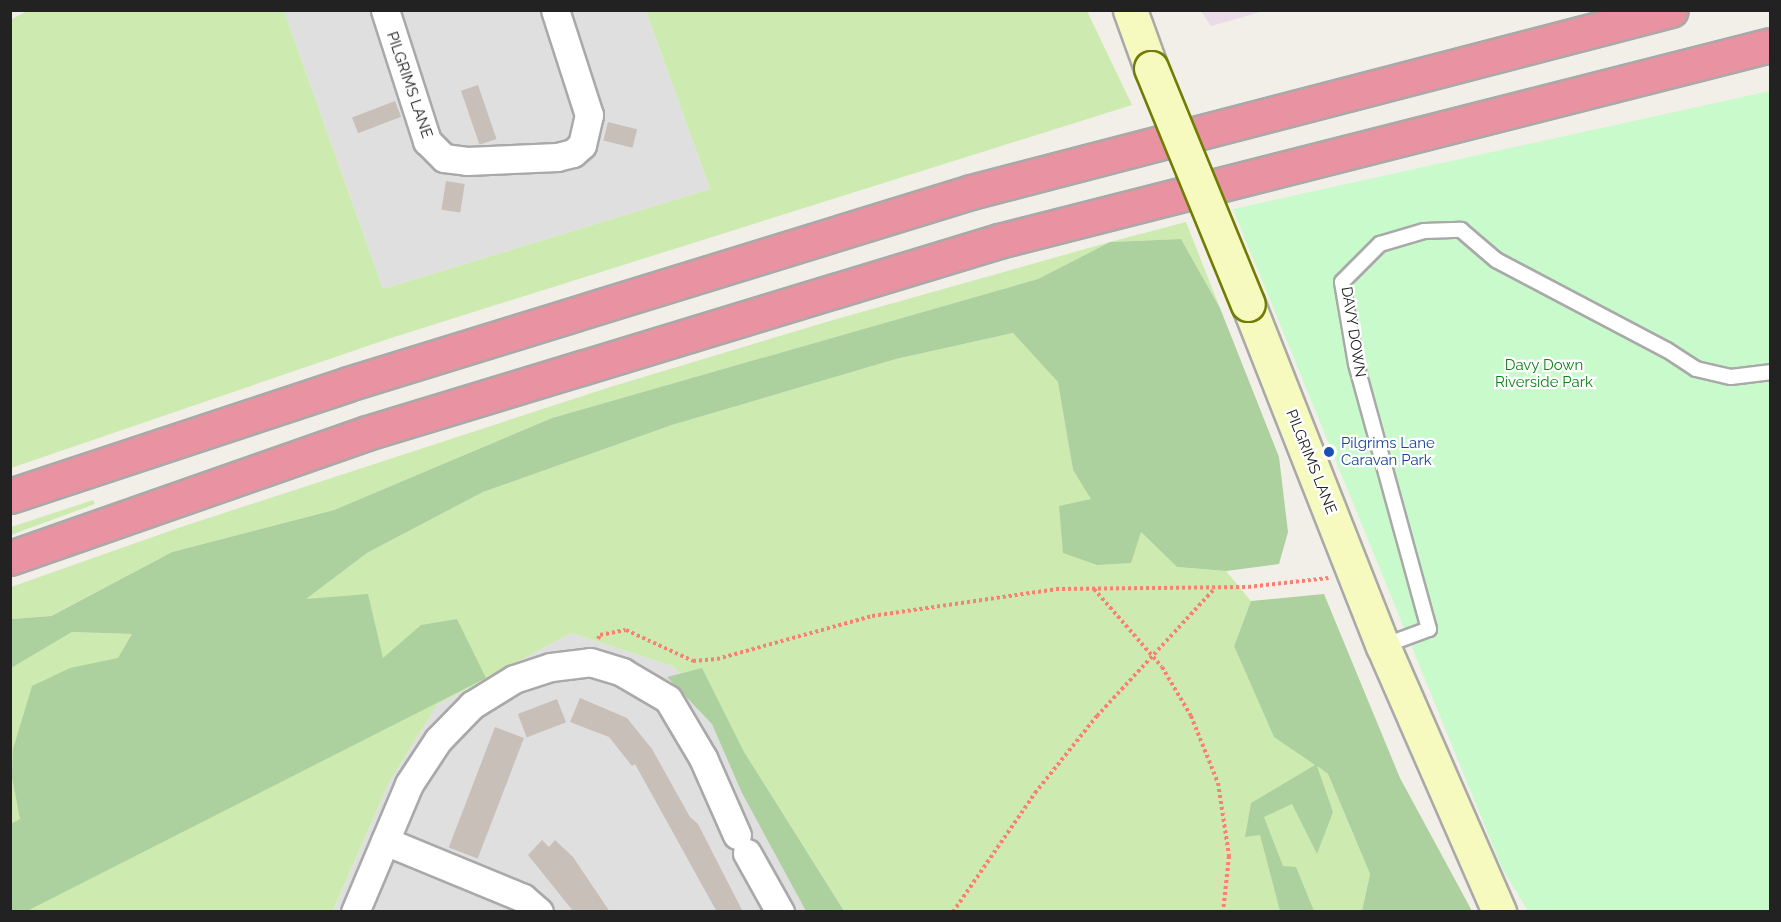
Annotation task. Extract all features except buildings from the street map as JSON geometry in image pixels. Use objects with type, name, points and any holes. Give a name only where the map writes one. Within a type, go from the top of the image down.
[{"type":"highway","points":[[10,496],[348,384],[971,192],[1671,10]]},
{"type":"highway","points":[[10,558],[367,433],[999,241],[1770,45]]},
{"type":"main road","name":"PILGRIMS LANE","points":[[1130,10],[1151,68],[1248,304],[1383,646],[1499,912]]},
{"type":"street","name":"PILGRIMS LANE","points":[[384,10],[427,141],[444,158],[466,161],[557,157],[573,153],[582,145],[589,115],[555,10]]},
{"type":"street","points":[[355,912],[409,784],[438,740],[472,705],[514,680],[551,667],[590,662],[622,672],[668,699],[703,758],[742,844],[780,912]]},
{"type":"street","points":[[385,841],[523,898],[539,912]]},
{"type":"lane","name":"DAVY DOWN","points":[[1383,646],[1429,628],[1356,364],[1342,282],[1380,244],[1424,231],[1461,230],[1496,260],[1667,350],[1696,369],[1731,377],[1770,372]]},
{"type":"path","points":[[590,662],[600,635],[626,630],[693,662],[717,659],[872,616],[1056,589],[1215,588],[1336,577]]},
{"type":"path","points":[[1093,588],[1154,655],[1191,716],[1218,783],[1229,856],[1223,912]]},
{"type":"path","points":[[953,912],[1035,793],[1215,588]]},
{"type":"shaded area","points":[[284,11],[646,11],[710,189],[383,289]]},
{"type":"shaded area","points":[[1201,11],[1264,11],[1211,26]]},
{"type":"shaded area","points":[[571,633],[672,666],[708,696],[824,912],[333,912],[389,782],[437,705]]},
{"type":"green space","points":[[27,11],[284,11],[383,289],[710,189],[646,11],[1087,11],[1132,105],[391,338],[11,468],[10,20]]},
{"type":"green space","name":"Davy Down Riverside Park","points":[[1770,91],[1770,911],[1528,911],[1502,868],[1233,209]]},
{"type":"green space","points":[[1186,222],[1220,308],[1181,239],[1110,242]]},
{"type":"green space","points":[[1181,239],[1220,308],[1279,457],[1288,532],[1279,564],[1226,571],[1177,567],[1141,532],[1131,563],[1097,565],[1063,553],[1059,506],[1091,499],[1073,470],[1058,382],[1013,333],[896,359],[672,425],[483,492],[367,553],[306,599],[368,594],[383,658],[421,625],[457,619],[486,678],[27,911],[11,911],[11,824],[20,819],[12,777],[13,749],[32,686],[70,668],[118,658],[132,634],[72,632],[11,668],[11,619],[51,616],[172,552],[334,510],[552,418],[1038,279],[1110,242]]},
{"type":"green space","points":[[1110,242],[1038,279],[552,418],[334,510],[172,552],[50,616],[11,619],[11,587],[181,527],[607,388],[833,320]]},
{"type":"green space","points":[[1013,333],[1059,382],[1073,470],[1092,499],[1141,532],[1177,567],[1226,571],[1251,601],[1234,646],[1274,736],[1328,774],[1370,874],[1362,911],[844,911],[708,696],[672,666],[571,633],[437,705],[389,782],[333,911],[11,911],[10,668],[72,632],[157,635],[304,600],[367,553],[483,492],[672,425],[896,359]]},
{"type":"green space","points":[[93,500],[95,504],[11,535],[11,527]]},
{"type":"green space","points":[[1324,594],[1400,778],[1472,911],[1362,911],[1370,874],[1328,774],[1317,766],[1333,812],[1317,854],[1292,804],[1264,817],[1283,866],[1296,867],[1314,911],[1280,911],[1260,835],[1245,837],[1251,803],[1315,765],[1274,737],[1234,646],[1251,601]]},
{"type":"green space","points":[[702,668],[744,752],[844,911],[806,911],[742,793],[712,724],[667,677]]},
{"type":"place","name":"Pilgrims Lane Caravan Park","points":[[1329,452]]}]
